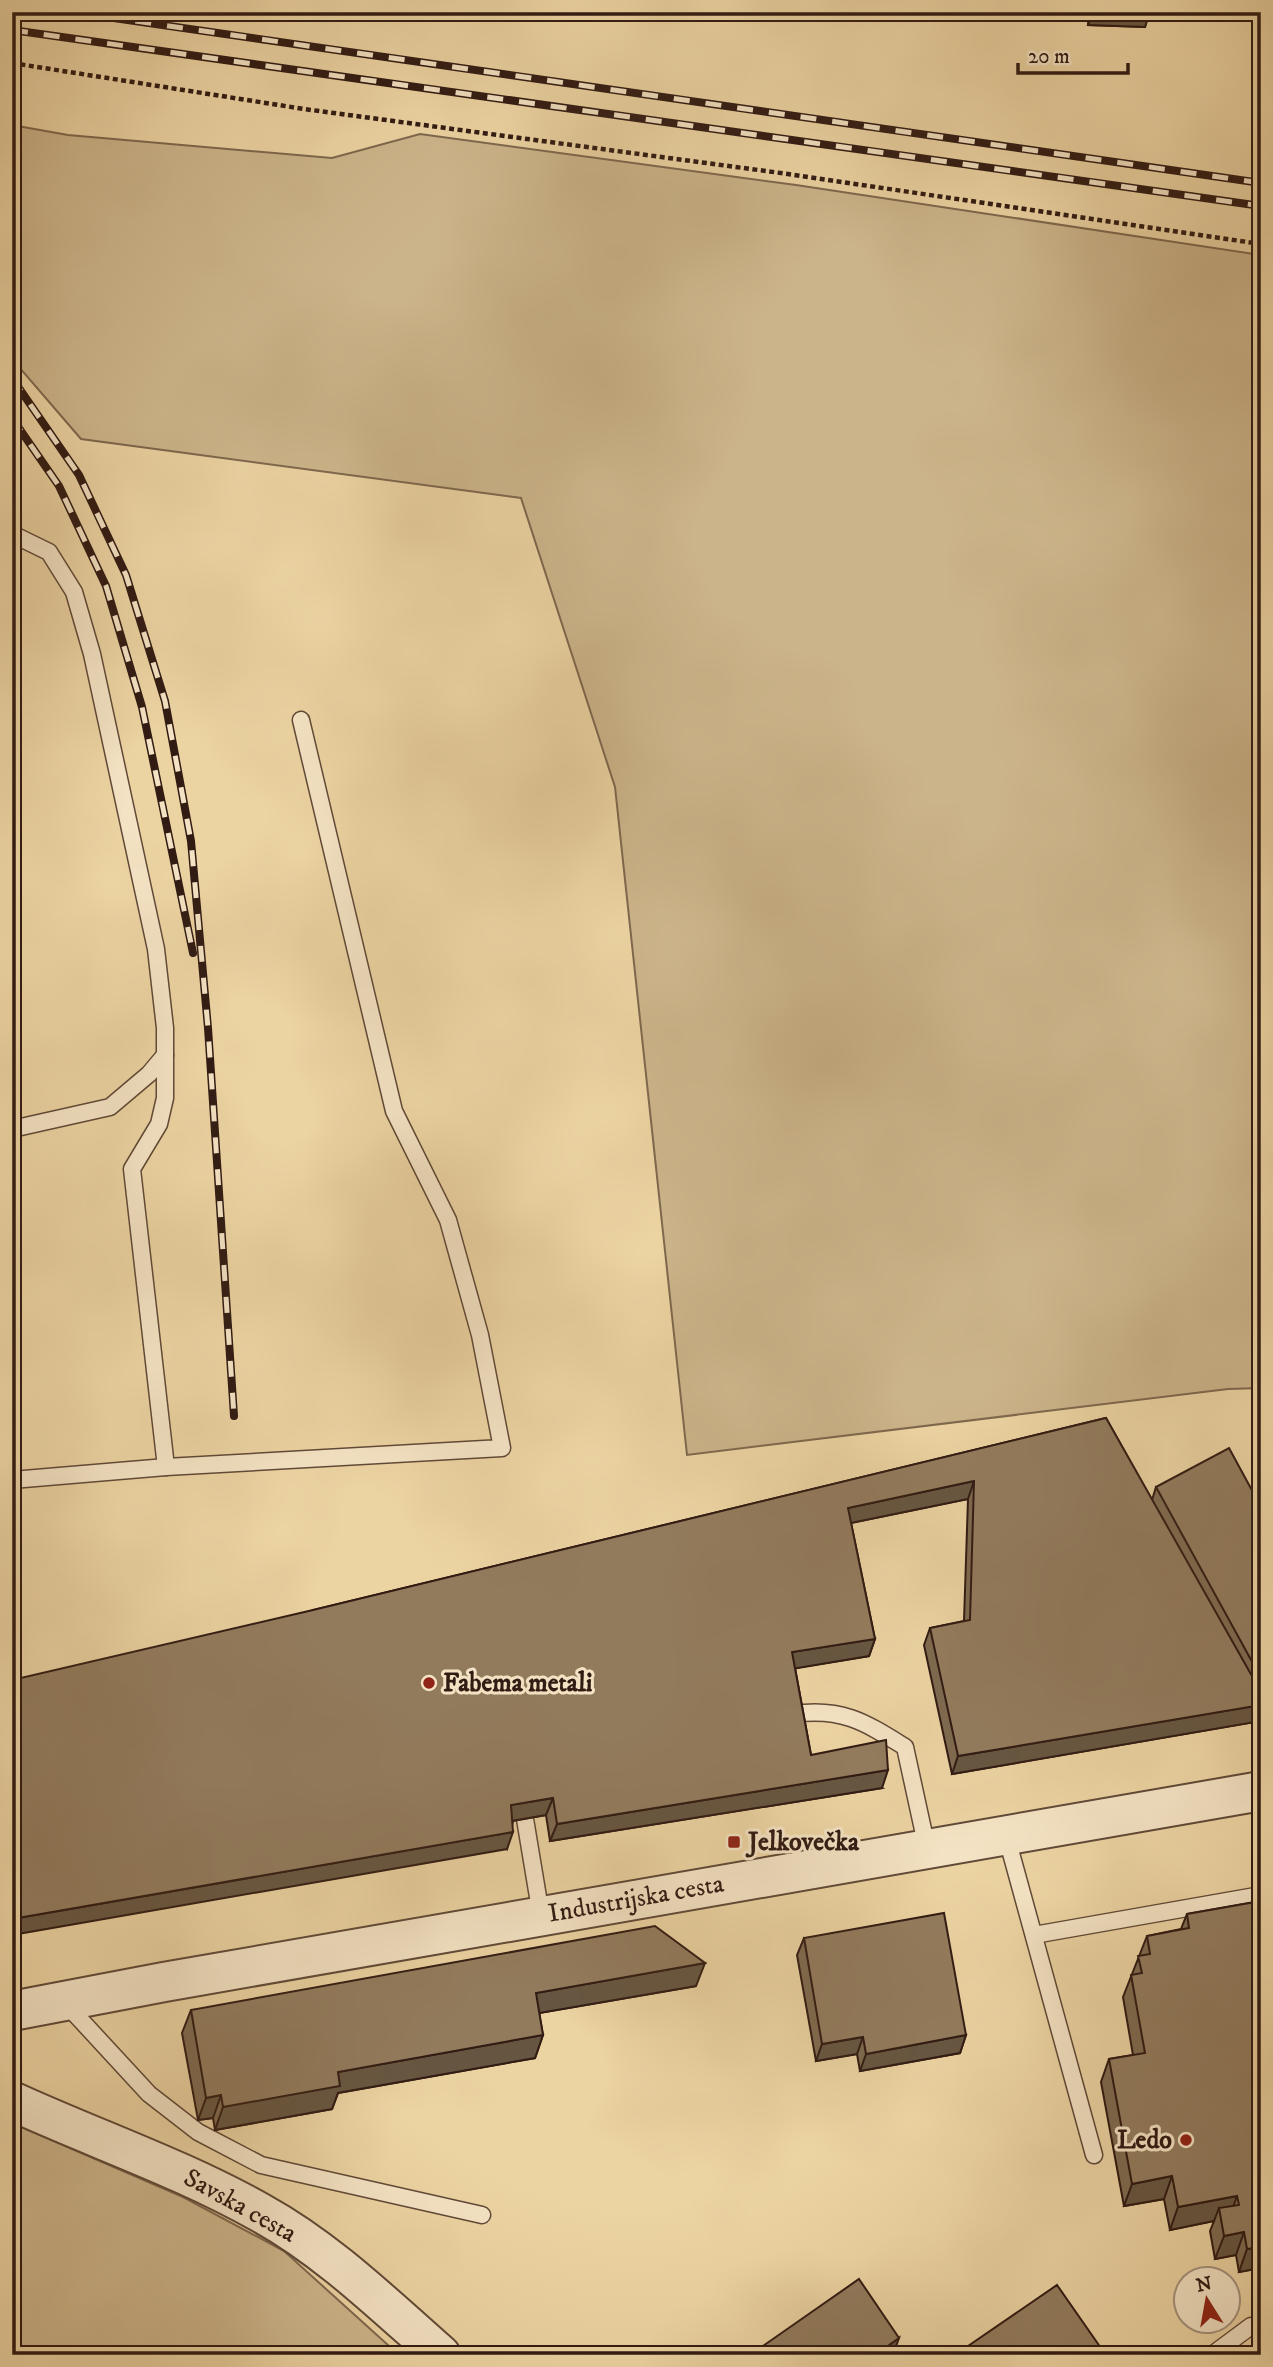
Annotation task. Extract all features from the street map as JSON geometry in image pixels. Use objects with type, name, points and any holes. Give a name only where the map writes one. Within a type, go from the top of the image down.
[{"type":"street","name":"Industrijska cesta","points":[[12,2011],[541,1915],[1261,1791]]},
{"type":"street","name":"Savska cesta","points":[[12,2101],[153,2160],[262,2213],[334,2262],[442,2355]]},
{"type":"lane","points":[[12,534],[49,552],[74,592],[92,654],[156,949],[166,1028],[165,1098],[159,1124],[132,1169],[166,1467]]},
{"type":"lane","points":[[12,1480],[166,1467],[502,1448],[480,1335],[449,1220],[394,1111],[301,720]]},
{"type":"lane","points":[[12,1129],[110,1107],[149,1074],[165,1055]]},
{"type":"lane","points":[[794,1714],[813,1712],[858,1719],[905,1747],[927,1848]]},
{"type":"lane","points":[[525,1819],[541,1915]]},
{"type":"lane","points":[[1006,1835],[1094,2155]]},
{"type":"lane","points":[[1034,1935],[1261,1895]]},
{"type":"lane","points":[[64,2001],[149,2094],[198,2132],[261,2165],[482,2216]]},
{"type":"lane","points":[[1212,2355],[1251,2326]]},
{"type":"path","points":[[12,63],[304,109],[788,174],[1261,244]]},
{"type":"shaded area","points":[[12,125],[68,135],[332,158],[420,134],[796,185],[1261,255],[1261,1388],[1228,1389],[687,1455],[615,787],[521,498],[81,439],[12,359]]},
{"type":"shaded area","points":[[12,2123],[183,2197],[284,2251],[399,2355],[12,2355]]},
{"type":"building","points":[[1093,12],[1149,12],[1149,15]]},
{"type":"building","name":"Fabema metali","points":[[1106,1418],[1261,1692],[1261,1705],[958,1756],[930,1628],[970,1620],[974,1481],[848,1508],[875,1639],[792,1652],[811,1755],[886,1740],[888,1770],[557,1824],[553,1798],[511,1805],[513,1832],[12,1919],[12,1680]]},
{"type":"building","points":[[1229,1448],[1261,1507],[1261,1678],[1156,1487]]},
{"type":"building","name":"Ledo","points":[[1261,1901],[1261,2247],[1247,2249],[1244,2232],[1224,2236],[1219,2208],[1239,2205],[1237,2196],[1178,2207],[1172,2176],[1132,2184],[1109,2059],[1145,2053],[1131,1975],[1142,1973],[1138,1956],[1150,1954],[1147,1936],[1189,1928],[1187,1914]]},
{"type":"building","points":[[944,1913],[966,2035],[866,2054],[863,2037],[822,2044],[804,1938]]},
{"type":"building","points":[[655,1926],[705,1963],[536,1993],[543,2035],[338,2072],[340,2086],[223,2107],[221,2095],[206,2098],[191,2010]]},
{"type":"building","points":[[859,2279],[899,2338],[875,2355],[750,2355]]},
{"type":"building","points":[[1057,2285],[1103,2351],[1097,2355],[955,2355]]},
{"type":"railway","points":[[72,12],[1261,183]]},
{"type":"railway","points":[[12,30],[1261,206]]},
{"type":"railway","points":[[12,378],[79,475],[126,575],[165,701],[191,841],[208,1028],[234,1416]]},
{"type":"railway","points":[[12,418],[59,486],[106,586],[142,707],[193,953]]},
{"type":"place","name":"Fabema metali","points":[[429,1683]]},
{"type":"place","name":"Jelkovečka","points":[[734,1842]]},
{"type":"place","name":"Ledo","points":[[1186,2140]]}]
